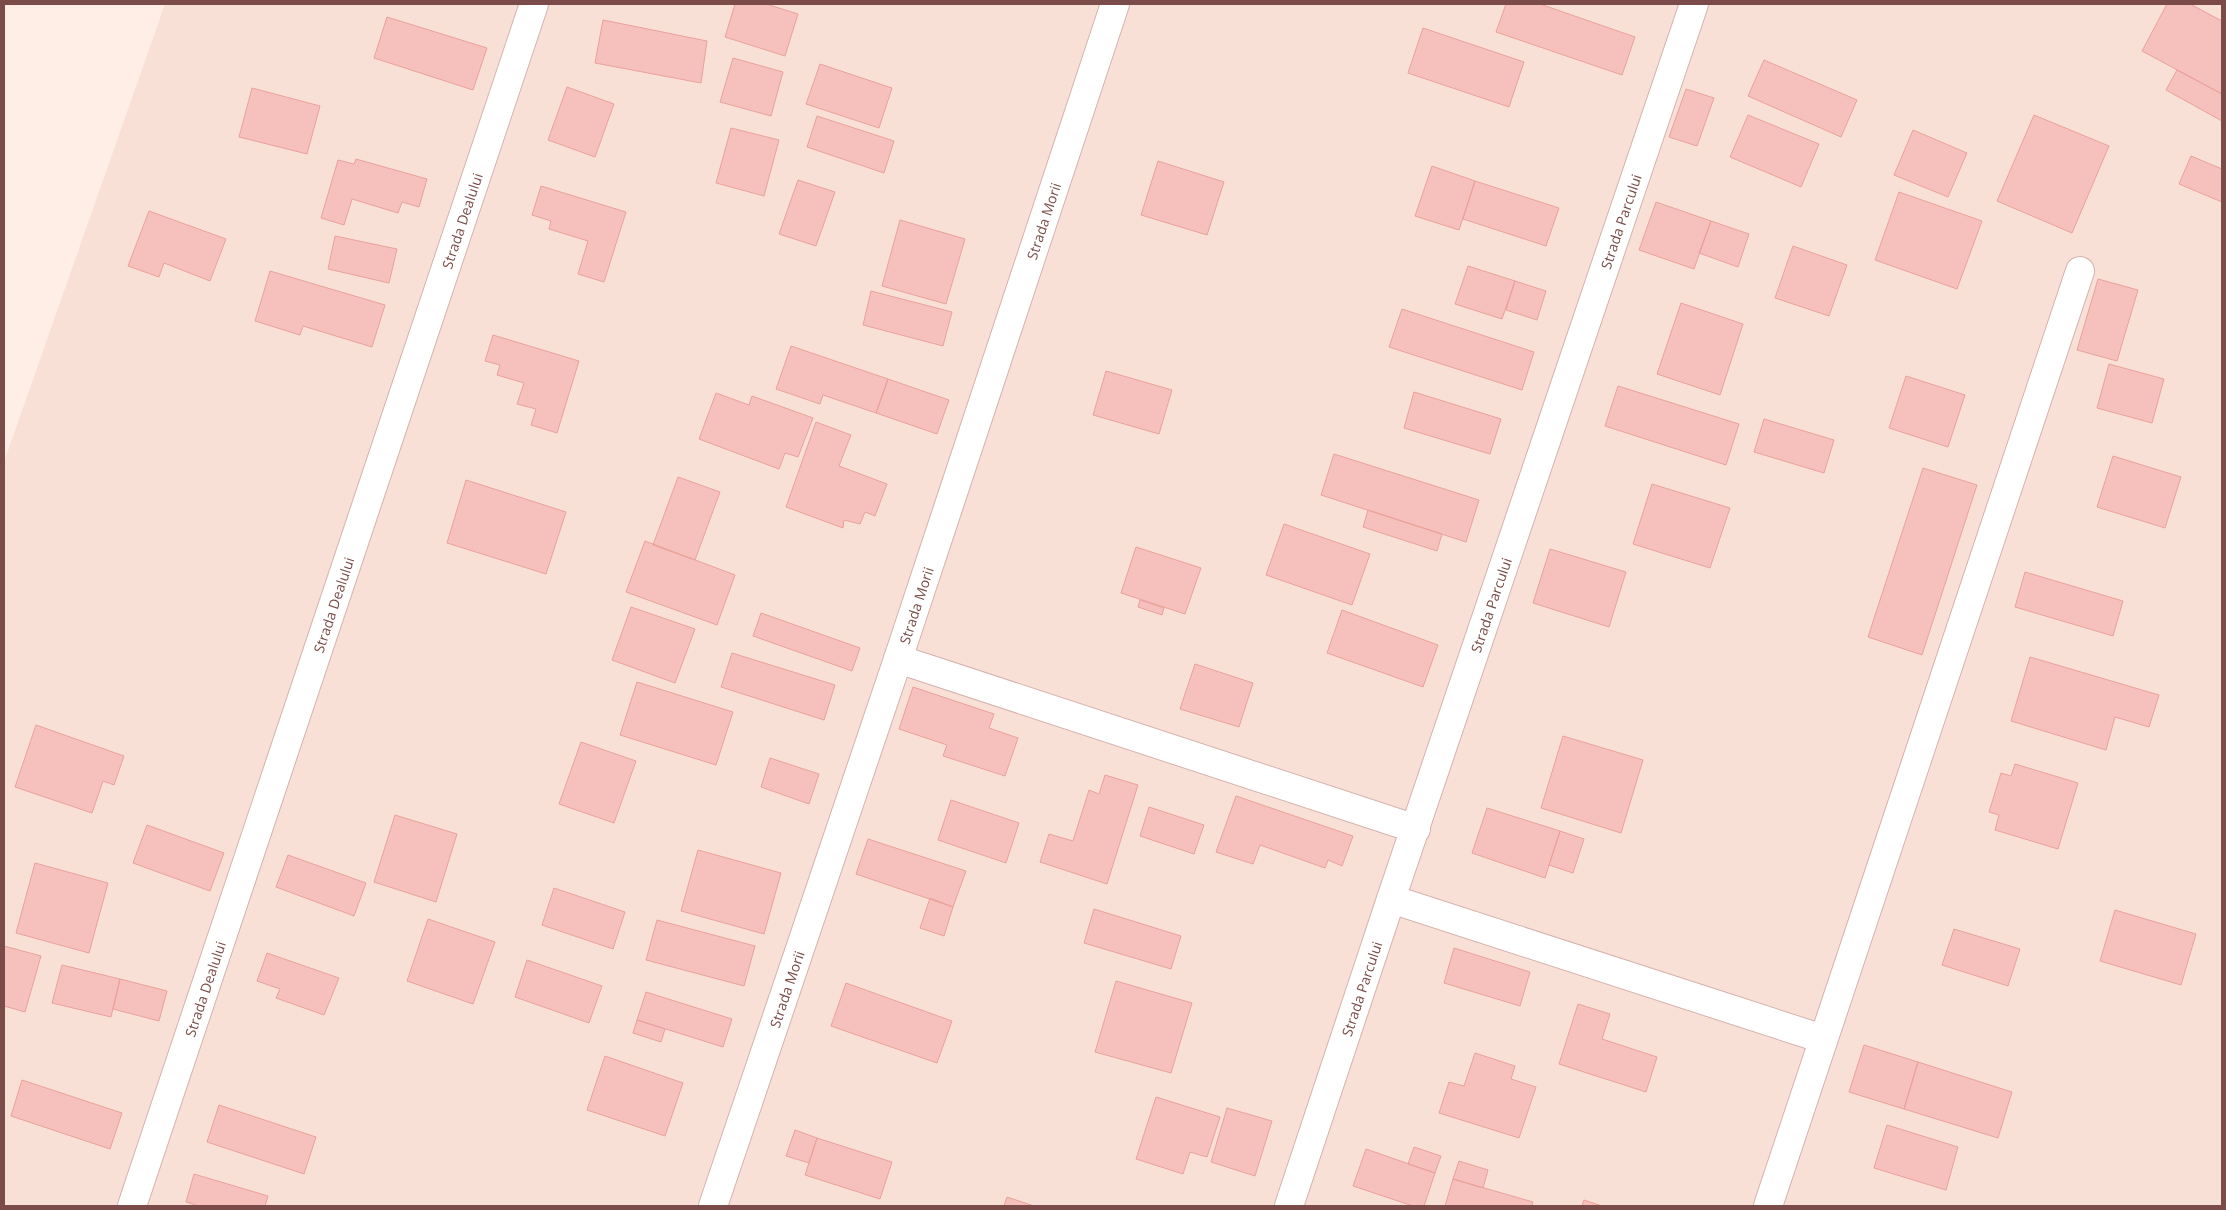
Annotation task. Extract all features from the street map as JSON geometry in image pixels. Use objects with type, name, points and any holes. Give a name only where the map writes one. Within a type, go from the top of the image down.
[{"type":"street","name":"Strada Dealului","points":[[132,1206],[534,4]]},
{"type":"street","name":"Strada Morii","points":[[714,1206],[1115,4]]},
{"type":"street","name":"Strada Parcului","points":[[1289,1206],[1694,4]]},
{"type":"street","points":[[1768,1206],[2080,271]]},
{"type":"street","points":[[898,659],[1416,829]]},
{"type":"street","points":[[1391,899],[1823,1039]]},
{"type":"shaded area","points":[[165,4],[2222,4],[2222,1206],[4,1206],[4,462]]},
{"type":"building","points":[[735,4],[766,4],[798,14],[785,56],[725,37]]},
{"type":"building","points":[[1506,4],[1540,4],[1635,37],[1622,75],[1496,32]]},
{"type":"building","points":[[2167,4],[2190,4],[2222,21],[2222,94],[2142,51]]},
{"type":"building","points":[[387,17],[487,48],[473,90],[374,58]]},
{"type":"building","points":[[603,20],[707,41],[701,83],[595,63]]},
{"type":"building","points":[[1423,28],[1524,62],[1509,107],[1408,73]]},
{"type":"building","points":[[733,58],[783,72],[771,116],[720,102]]},
{"type":"building","points":[[1764,60],[1857,100],[1841,137],[1748,96]]},
{"type":"building","points":[[820,64],[892,88],[879,128],[806,104]]},
{"type":"building","points":[[2177,70],[2222,94],[2222,121],[2166,90]]},
{"type":"building","points":[[567,87],[614,104],[595,157],[548,140]]},
{"type":"building","points":[[252,88],[320,106],[307,154],[239,137]]},
{"type":"building","points":[[1686,89],[1714,98],[1697,146],[1669,137]]},
{"type":"building","points":[[1748,115],[1819,144],[1801,187],[1730,157]]},
{"type":"building","points":[[2034,115],[2109,146],[2072,233],[1997,201]]},
{"type":"building","points":[[817,116],[894,141],[884,173],[807,147]]},
{"type":"building","points":[[731,128],[779,140],[764,196],[716,183]]},
{"type":"building","points":[[1913,130],[1967,153],[1948,197],[1894,175]]},
{"type":"building","points":[[2191,156],[2222,169],[2222,202],[2179,184]]},
{"type":"building","points":[[356,159],[427,179],[419,207],[402,202],[398,213],[352,199],[344,225],[321,218],[338,160],[354,164]]},
{"type":"building","points":[[1158,161],[1224,182],[1207,235],[1141,215]]},
{"type":"building","points":[[1432,166],[1475,181],[1459,230],[1415,216]]},
{"type":"building","points":[[798,180],[835,192],[816,246],[779,234]]},
{"type":"building","points":[[1475,181],[1559,208],[1546,246],[1463,219]]},
{"type":"building","points":[[541,186],[626,212],[604,282],[578,274],[588,241],[549,229],[551,221],[532,215]]},
{"type":"building","points":[[1899,192],[1982,221],[1957,289],[1875,260]]},
{"type":"building","points":[[1656,202],[1711,221],[1694,269],[1639,250]]},
{"type":"building","points":[[149,211],[226,239],[210,281],[164,263],[159,277],[128,266]]},
{"type":"building","points":[[900,220],[965,239],[946,304],[882,286]]},
{"type":"building","points":[[1711,221],[1749,234],[1738,267],[1699,253]]},
{"type":"building","points":[[335,236],[397,249],[389,283],[328,269]]},
{"type":"building","points":[[1793,246],[1847,265],[1829,316],[1775,298]]},
{"type":"building","points":[[1468,266],[1515,281],[1502,319],[1455,304]]},
{"type":"building","points":[[270,271],[385,305],[372,347],[303,326],[300,335],[255,321]]},
{"type":"building","points":[[2098,279],[2138,290],[2117,361],[2077,350]]},
{"type":"building","points":[[1515,281],[1546,291],[1537,320],[1506,310]]},
{"type":"building","points":[[871,291],[952,312],[943,346],[863,325]]},
{"type":"building","points":[[1681,303],[1743,324],[1720,395],[1657,374]]},
{"type":"building","points":[[1402,309],[1534,352],[1522,390],[1389,347]]},
{"type":"building","points":[[493,335],[579,361],[557,433],[531,425],[536,409],[517,404],[524,383],[497,375],[500,365],[485,361]]},
{"type":"building","points":[[791,346],[888,379],[876,413],[823,395],[820,404],[776,389]]},
{"type":"building","points":[[2109,364],[2164,379],[2152,423],[2097,408]]},
{"type":"building","points":[[1106,371],[1172,390],[1159,434],[1093,415]]},
{"type":"building","points":[[1906,376],[1965,395],[1948,447],[1889,428]]},
{"type":"building","points":[[888,379],[949,400],[937,434],[876,413]]},
{"type":"building","points":[[1618,386],[1739,424],[1726,465],[1605,426]]},
{"type":"building","points":[[1414,392],[1501,419],[1490,454],[1404,428]]},
{"type":"building","points":[[716,393],[749,405],[752,396],[813,418],[798,457],[785,453],[779,469],[699,439]]},
{"type":"building","points":[[1764,419],[1834,440],[1824,473],[1754,452]]},
{"type":"building","points":[[816,422],[851,435],[839,466],[887,484],[875,516],[865,512],[860,524],[844,520],[843,528],[786,507]]},
{"type":"building","points":[[1334,454],[1479,500],[1466,542],[1321,495]]},
{"type":"building","points":[[2113,456],[2181,477],[2165,528],[2097,507]]},
{"type":"building","points":[[1923,468],[1977,485],[1922,655],[1868,637]]},
{"type":"building","points":[[678,477],[720,492],[695,560],[653,545]]},
{"type":"building","points":[[466,480],[566,512],[546,574],[447,543]]},
{"type":"building","points":[[1652,484],[1730,508],[1710,568],[1633,544]]},
{"type":"building","points":[[1368,510],[1442,534],[1437,551],[1363,527]]},
{"type":"building","points":[[1284,524],[1370,554],[1352,605],[1266,575]]},
{"type":"building","points":[[645,541],[735,575],[717,625],[626,592]]},
{"type":"building","points":[[1136,547],[1201,568],[1185,614],[1121,593]]},
{"type":"building","points":[[1550,549],[1626,572],[1609,627],[1533,603]]},
{"type":"building","points":[[2025,572],[2123,601],[2113,636],[2015,607]]},
{"type":"building","points":[[1140,600],[1164,608],[1162,615],[1138,607]]},
{"type":"building","points":[[631,607],[695,629],[675,683],[612,660]]},
{"type":"building","points":[[1342,610],[1438,645],[1423,687],[1327,653]]},
{"type":"building","points":[[761,613],[860,648],[852,671],[753,636]]},
{"type":"building","points":[[732,653],[835,685],[824,720],[721,687]]},
{"type":"building","points":[[2030,657],[2159,695],[2149,727],[2115,717],[2106,750],[2011,721]]},
{"type":"building","points":[[1195,664],[1253,683],[1239,727],[1180,709]]},
{"type":"building","points":[[637,682],[733,712],[716,765],[620,735]]},
{"type":"building","points":[[913,687],[994,714],[989,728],[1018,738],[1005,776],[943,756],[947,745],[899,729]]},
{"type":"building","points":[[36,725],[124,756],[114,785],[103,781],[92,813],[15,787]]},
{"type":"building","points":[[1563,736],[1643,760],[1621,833],[1541,808]]},
{"type":"building","points":[[581,742],[636,761],[614,823],[559,804]]},
{"type":"building","points":[[770,758],[819,774],[809,804],[761,787]]},
{"type":"building","points":[[2015,764],[2078,783],[2058,849],[1995,830],[1999,815],[1989,812],[2001,773],[2011,776]]},
{"type":"building","points":[[1105,775],[1138,785],[1107,884],[1040,862],[1049,834],[1073,841],[1089,790],[1099,794]]},
{"type":"building","points":[[1236,796],[1353,836],[1342,866],[1328,860],[1325,868],[1260,845],[1253,864],[1216,852]]},
{"type":"building","points":[[951,800],[1019,823],[1006,863],[938,840]]},
{"type":"building","points":[[1149,807],[1204,825],[1194,854],[1140,836]]},
{"type":"building","points":[[1487,808],[1560,831],[1545,878],[1472,853]]},
{"type":"building","points":[[395,815],[457,834],[436,902],[374,882]]},
{"type":"building","points":[[147,825],[224,853],[210,891],[133,863]]},
{"type":"building","points":[[1560,831],[1584,839],[1573,873],[1549,865]]},
{"type":"building","points":[[868,839],[966,871],[953,907],[856,874]]},
{"type":"building","points":[[698,850],[781,873],[764,934],[681,911]]},
{"type":"building","points":[[288,855],[366,883],[354,916],[276,887]]},
{"type":"building","points":[[35,863],[108,883],[89,953],[16,933]]},
{"type":"building","points":[[554,888],[625,912],[613,949],[542,925]]},
{"type":"building","points":[[930,898],[953,907],[944,936],[920,928]]},
{"type":"building","points":[[1094,909],[1181,936],[1171,969],[1084,943]]},
{"type":"building","points":[[2115,910],[2196,934],[2181,985],[2100,961]]},
{"type":"building","points":[[428,919],[495,942],[473,1004],[407,981]]},
{"type":"building","points":[[657,920],[755,946],[744,986],[646,960]]},
{"type":"building","points":[[1954,929],[2020,949],[2008,986],[1942,965]]},
{"type":"building","points":[[4,946],[41,956],[25,1012],[4,1006]]},
{"type":"building","points":[[1454,948],[1530,972],[1520,1006],[1444,983]]},
{"type":"building","points":[[267,953],[339,978],[324,1015],[276,998],[280,989],[257,981]]},
{"type":"building","points":[[527,960],[602,986],[589,1023],[515,997]]},
{"type":"building","points":[[62,965],[120,979],[111,1017],[52,1003]]},
{"type":"building","points":[[120,979],[167,991],[159,1021],[113,1009]]},
{"type":"building","points":[[1116,981],[1192,1003],[1171,1073],[1095,1052]]},
{"type":"building","points":[[846,983],[952,1021],[937,1063],[831,1026]]},
{"type":"building","points":[[646,992],[732,1019],[723,1047],[637,1020]]},
{"type":"building","points":[[1578,1004],[1610,1014],[1602,1039],[1657,1057],[1646,1092],[1559,1064]]},
{"type":"building","points":[[637,1020],[665,1029],[661,1042],[633,1033]]},
{"type":"building","points":[[1864,1045],[1918,1062],[1904,1109],[1849,1092]]},
{"type":"building","points":[[1475,1053],[1515,1066],[1511,1079],[1536,1087],[1519,1138],[1439,1113],[1449,1082],[1464,1086]]},
{"type":"building","points":[[605,1056],[683,1083],[665,1136],[587,1110]]},
{"type":"building","points":[[1918,1062],[2012,1092],[1998,1138],[1904,1109]]},
{"type":"building","points":[[22,1080],[122,1113],[110,1149],[11,1116]]},
{"type":"building","points":[[1156,1097],[1220,1117],[1207,1157],[1190,1152],[1183,1174],[1136,1159]]},
{"type":"building","points":[[219,1105],[316,1137],[304,1174],[207,1142]]},
{"type":"building","points":[[1227,1108],[1272,1121],[1255,1176],[1211,1162]]},
{"type":"building","points":[[1887,1125],[1958,1147],[1946,1190],[1874,1168]]},
{"type":"building","points":[[795,1130],[817,1138],[809,1163],[786,1156]]},
{"type":"building","points":[[817,1138],[892,1162],[880,1199],[805,1175]]},
{"type":"building","points":[[1414,1147],[1441,1156],[1435,1173],[1408,1164]]},
{"type":"building","points":[[1366,1149],[1435,1173],[1424,1206],[1413,1206],[1353,1186]]},
{"type":"building","points":[[1459,1161],[1488,1170],[1483,1188],[1453,1179]]},
{"type":"building","points":[[194,1174],[268,1196],[265,1206],[199,1206],[186,1202]]},
{"type":"building","points":[[1453,1179],[1533,1202],[1532,1206],[1445,1206]]},
{"type":"building","points":[[1007,1197],[1034,1206],[1004,1206]]},
{"type":"building","points":[[1584,1200],[1602,1206],[1582,1206]]}]
